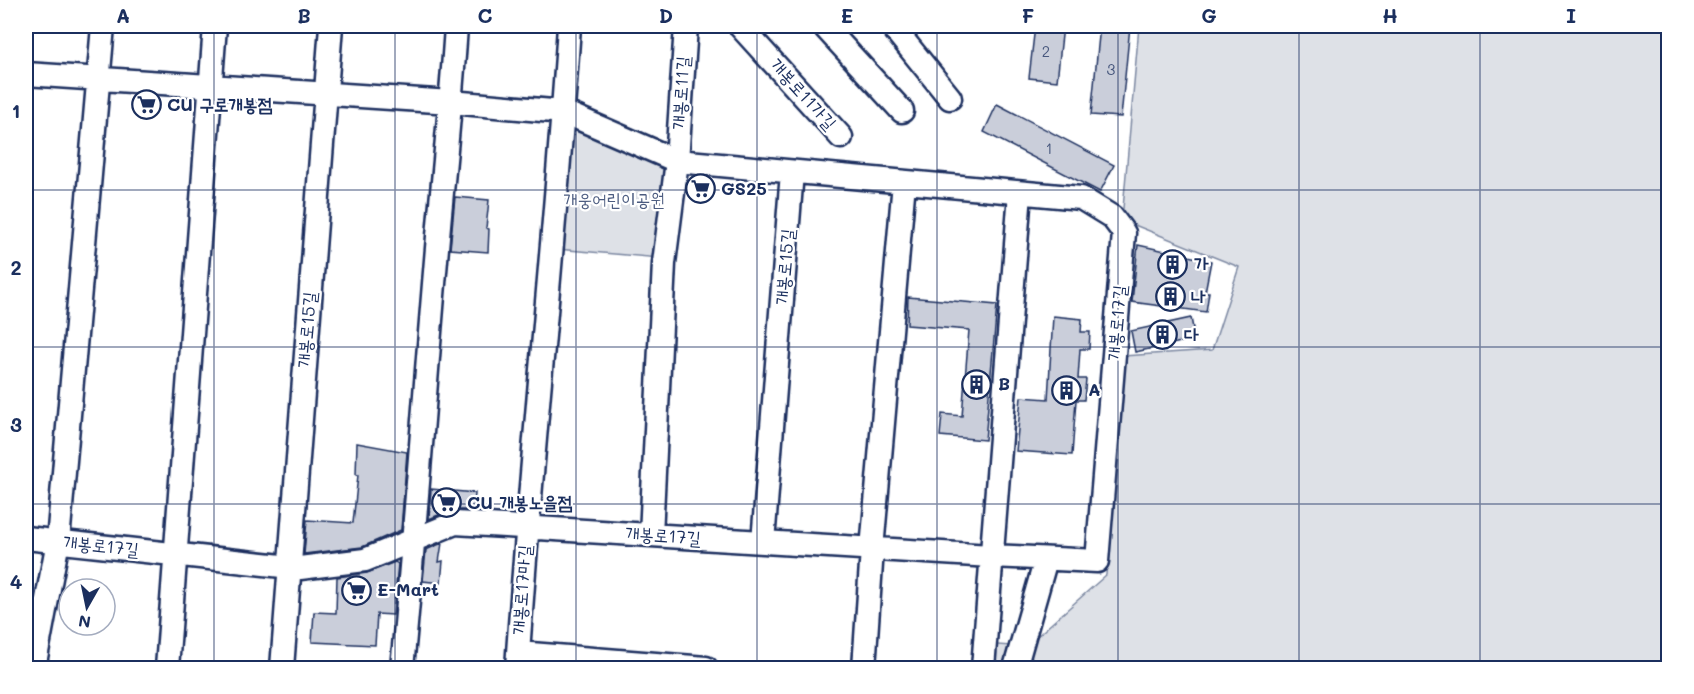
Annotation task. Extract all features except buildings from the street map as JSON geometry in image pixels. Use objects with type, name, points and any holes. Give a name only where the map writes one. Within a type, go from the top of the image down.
[{"type":"street","points":[[34,669],[58,541],[104,26]]},
{"type":"street","points":[[167,669],[215,26]]},
{"type":"street","points":[[326,94],[331,26]]},
{"type":"street","points":[[402,669],[439,225],[452,102],[456,26]]},
{"type":"street","points":[[526,527],[553,247],[569,26]]},
{"type":"street","name":"개봉로11길","points":[[677,161],[686,26]]},
{"type":"street","name":"개봉로11가길","points":[[740,26],[841,137]]},
{"type":"street","points":[[824,26],[902,111]]},
{"type":"street","points":[[892,26],[950,98]]},
{"type":"street","points":[[26,74],[452,102],[564,112],[677,161],[1020,192],[982,669]]},
{"type":"street","name":"개봉로15길","points":[[288,567],[326,94]]},
{"type":"street","points":[[651,535],[664,263],[677,161]]},
{"type":"street","name":"개봉로15길","points":[[763,542],[792,172]]},
{"type":"street","points":[[864,669],[872,549],[904,182]]},
{"type":"street","name":"개봉로17길","points":[[26,538],[300,568],[365,560],[455,523],[1097,561],[1124,233],[1112,217],[1082,198],[1020,192]]},
{"type":"street","name":"개봉로17마길","points":[[526,527],[518,661],[706,669]]},
{"type":"street","points":[[1015,669],[1046,559]]},
{"type":"street","points":[[282,669],[288,567]]},
{"type":"green space","points":[[1139,26],[1668,26],[1668,668],[983,668],[984,644],[1025,647],[1106,575],[1123,356],[1212,350],[1239,267],[1122,220]]},
{"type":"green space","name":"개웅어린이공원","points":[[566,119],[672,166],[660,258],[557,249]]},
{"type":"place","name":"CU 구로개봉점","points":[[146,105]]},
{"type":"place","name":"GS25","points":[[700,189]]},
{"type":"place","name":"가","points":[[1173,264]]},
{"type":"place","name":"나","points":[[1170,297]]},
{"type":"place","name":"다","points":[[1163,335]]},
{"type":"place","name":"B","points":[[977,384]]},
{"type":"place","name":"A","points":[[1067,390]]},
{"type":"place","name":"CU 개봉노을점","points":[[446,503]]},
{"type":"place","name":"E-Mart","points":[[356,590]]}]
